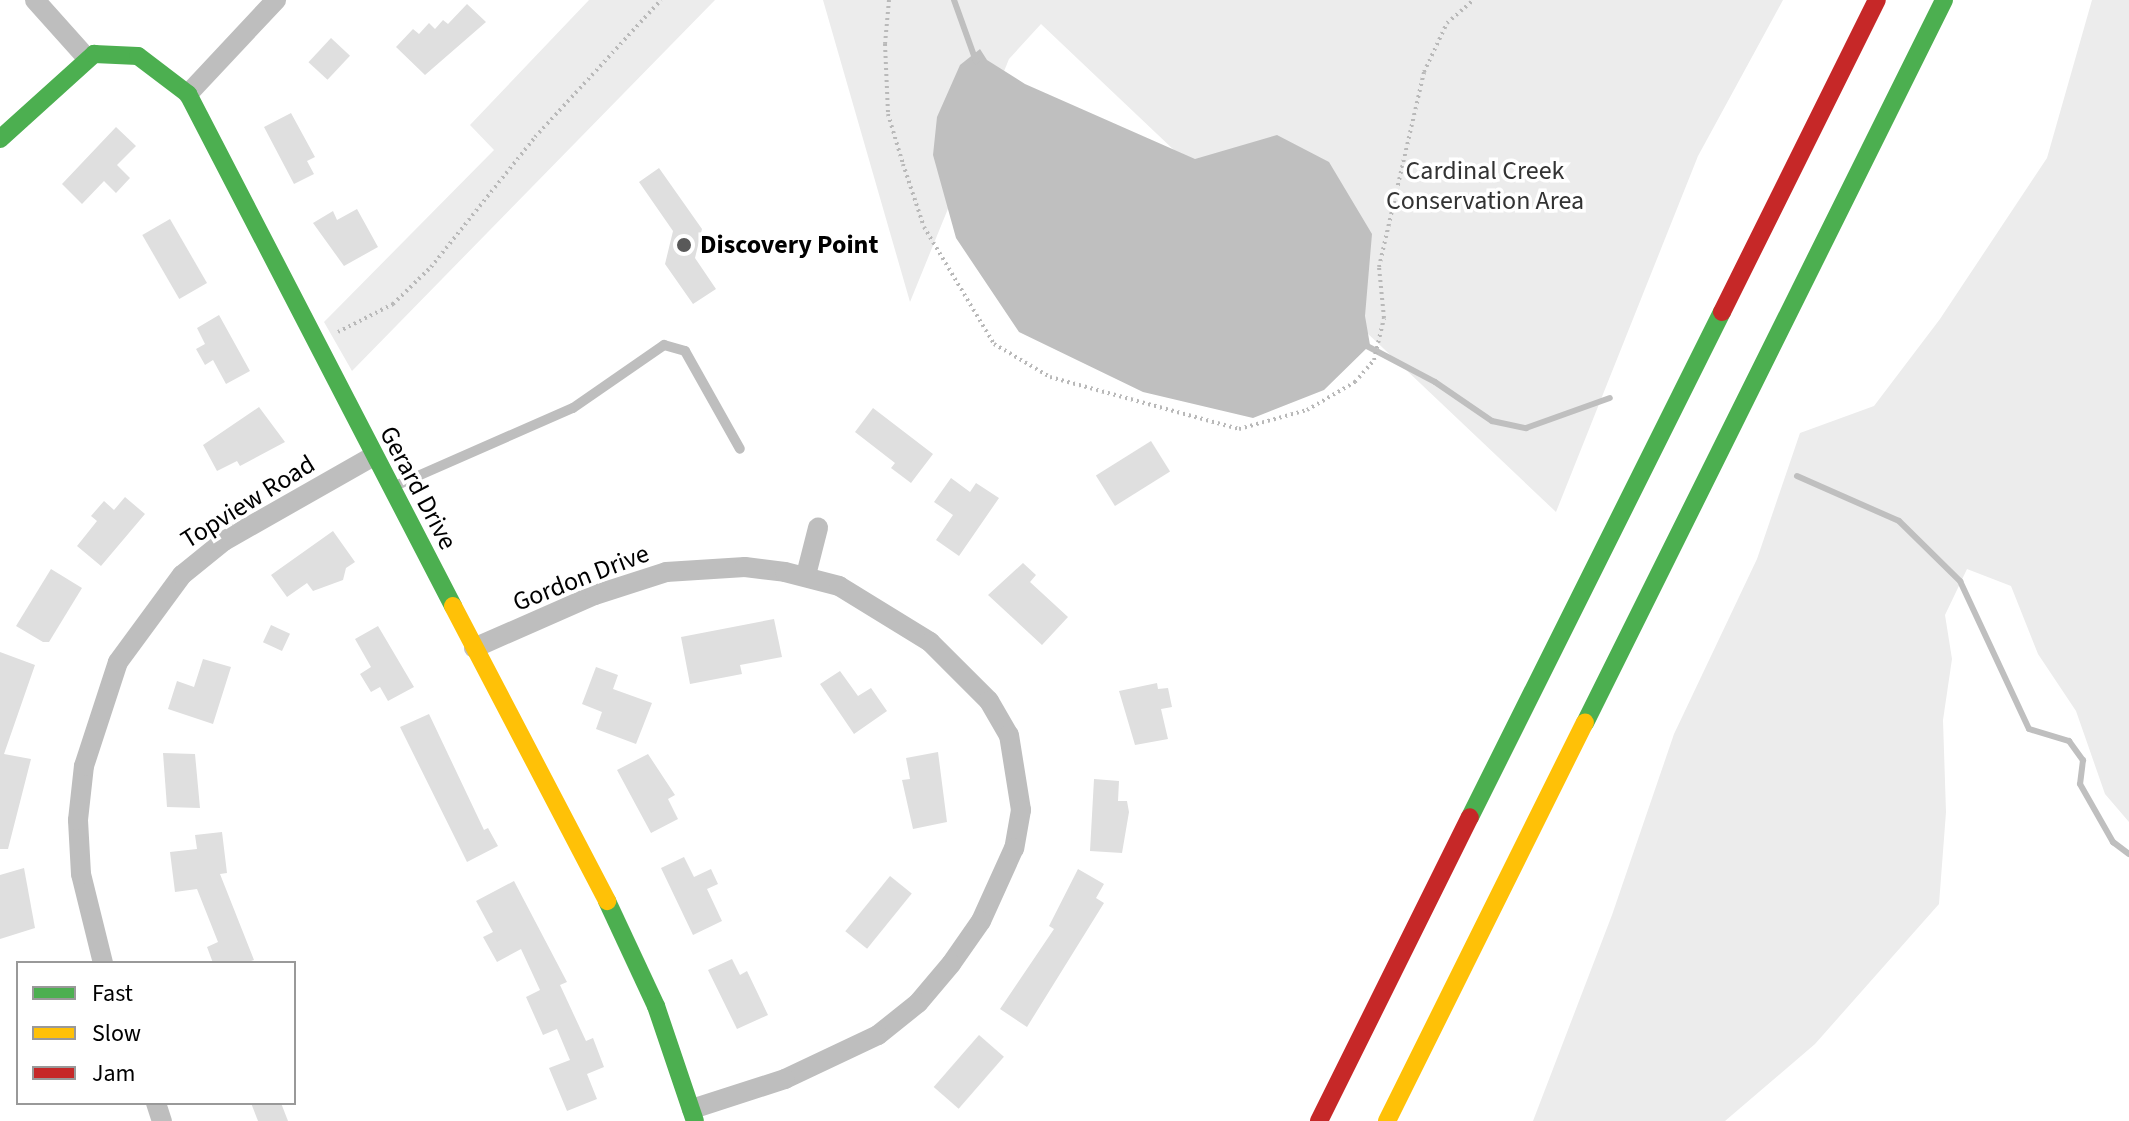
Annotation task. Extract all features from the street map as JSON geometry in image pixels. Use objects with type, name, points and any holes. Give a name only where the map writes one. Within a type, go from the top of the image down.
[{"type":"main road","points":[[1319,1121],[1877,0]]},
{"type":"main road","points":[[1387,1121],[1944,0]]},
{"type":"main road","name":"Gerard Drive","points":[[86,57],[114,51],[138,56],[188,94],[372,457],[610,908],[656,1006],[694,1115]]},
{"type":"main road","points":[[0,139],[86,57]]},
{"type":"street","points":[[35,0],[86,57]]},
{"type":"street","points":[[188,94],[276,0]]},
{"type":"street","name":"Topview Road","points":[[103,961],[81,874],[78,820],[84,766],[118,662],[182,575],[224,541],[372,457]]},
{"type":"street","points":[[806,575],[818,528]]},
{"type":"street","name":"Gordon Drive","points":[[474,648],[595,595],[666,572],[745,567],[806,575],[839,586],[930,642],[989,701],[1009,735],[1018,772],[1021,810],[1014,848],[981,921],[918,1003],[878,1035],[833,1060],[694,1115]]},
{"type":"lane","points":[[390,488],[573,408],[664,345],[685,351],[740,449]]},
{"type":"path","points":[[315,345],[393,304],[431,267],[535,137],[661,0]]},
{"type":"path","points":[[889,0],[885,44],[888,114],[899,151],[924,227],[994,344],[1050,377],[1239,429],[1307,410],[1355,382],[1374,360],[1382,339],[1379,267],[1424,72],[1447,23],[1473,0]]},
{"type":"green space","points":[[589,0],[715,0],[352,371],[324,322],[494,150],[470,125]]},
{"type":"green space","name":"Cardinal Creek Conservation Area","points":[[823,0],[1783,0],[1698,156],[1556,512],[1041,24],[1009,59],[910,302]]},
{"type":"green space","points":[[2092,0],[2129,0],[2129,822],[2105,794],[2076,711],[2038,654],[2011,586],[1967,569],[1945,615],[1952,659],[1943,720],[1946,812],[1939,904],[1815,1044],[1725,1121],[1533,1121],[1612,915],[1674,734],[1757,559],[1800,433],[1874,406],[1940,319],[2047,158]]},
{"type":"shaded area","points":[[980,49],[987,60],[1025,84],[1195,159],[1277,135],[1329,162],[1372,234],[1365,316],[1370,345],[1324,390],[1253,418],[1143,392],[1019,332],[956,238],[933,155],[937,117],[960,65]]},
{"type":"building","points":[[467,4],[486,22],[425,75],[396,47],[413,29],[419,34],[429,23],[435,29],[443,20],[448,24]]},
{"type":"building","points":[[331,38],[350,56],[328,80],[308,62]]},
{"type":"building","points":[[291,113],[315,157],[307,161],[314,174],[294,184],[264,127]]},
{"type":"building","points":[[116,127],[136,146],[117,165],[130,178],[116,193],[104,181],[82,204],[62,184]]},
{"type":"building","name":"Discovery Point","points":[[659,168],[702,229],[695,258],[716,289],[693,304],[665,264],[673,231],[639,182]]},
{"type":"building","points":[[357,209],[378,247],[344,266],[313,223],[333,211],[337,220]]},
{"type":"building","points":[[170,219],[207,283],[179,299],[142,235]]},
{"type":"building","points":[[219,315],[250,371],[226,384],[213,360],[205,365],[196,349],[205,344],[197,328]]},
{"type":"building","points":[[259,407],[285,442],[240,466],[237,461],[217,471],[203,445]]},
{"type":"building","points":[[873,408],[933,454],[911,483],[891,468],[895,463],[855,432]]},
{"type":"building","points":[[1151,441],[1170,472],[1115,506],[1096,475]]},
{"type":"building","points":[[951,478],[970,492],[976,483],[999,498],[959,556],[936,540],[953,515],[934,502]]},
{"type":"building","points":[[125,497],[145,514],[101,566],[77,546],[97,521],[91,516],[104,501],[114,510]]},
{"type":"building","points":[[333,531],[355,562],[346,568],[343,580],[313,591],[307,583],[287,597],[271,575]]},
{"type":"building","points":[[1023,563],[1036,575],[1030,582],[1068,617],[1042,645],[988,595]]},
{"type":"building","points":[[51,569],[82,588],[49,642],[43,642],[16,626]]},
{"type":"building","points":[[774,619],[782,657],[740,665],[742,674],[690,684],[681,637]]},
{"type":"building","points":[[271,625],[290,634],[282,651],[263,642]]},
{"type":"building","points":[[378,626],[414,687],[388,701],[380,687],[371,692],[360,674],[371,667],[355,639]]},
{"type":"building","points":[[0,652],[35,665],[4,754],[31,759],[8,849],[0,849]]},
{"type":"building","points":[[203,659],[231,667],[213,724],[168,709],[177,681],[194,687]]},
{"type":"building","points":[[596,667],[618,675],[613,689],[652,703],[636,744],[596,729],[602,712],[582,704]]},
{"type":"building","points":[[840,671],[858,696],[871,688],[887,711],[854,734],[820,684]]},
{"type":"building","points":[[1157,683],[1158,689],[1168,688],[1172,707],[1161,709],[1168,739],[1135,745],[1119,691]]},
{"type":"building","points":[[429,714],[484,830],[488,828],[498,846],[467,862],[400,727]]},
{"type":"building","points":[[938,752],[947,822],[913,829],[902,780],[910,779],[906,758]]},
{"type":"building","points":[[163,753],[195,754],[200,808],[167,807]]},
{"type":"building","points":[[648,754],[675,795],[668,799],[678,819],[651,833],[617,770]]},
{"type":"building","points":[[1094,779],[1119,781],[1118,801],[1127,801],[1129,812],[1122,853],[1090,851]]},
{"type":"building","points":[[222,832],[227,873],[220,874],[254,960],[212,961],[207,947],[218,942],[197,889],[175,892],[170,852],[197,849],[195,835]]},
{"type":"building","points":[[684,857],[694,877],[711,869],[718,884],[707,889],[722,921],[693,935],[661,868]]},
{"type":"building","points":[[24,868],[35,928],[0,939],[0,875]]},
{"type":"building","points":[[1078,869],[1104,884],[1096,898],[1104,903],[1027,1027],[1000,1009],[1054,929],[1049,926]]},
{"type":"building","points":[[890,876],[912,894],[867,949],[845,931]]},
{"type":"building","points":[[514,881],[567,982],[560,985],[586,1041],[593,1038],[604,1067],[587,1074],[597,1099],[567,1111],[549,1068],[570,1060],[557,1029],[543,1035],[526,997],[540,990],[521,949],[497,962],[483,937],[493,932],[476,901]]},
{"type":"building","points":[[732,959],[740,975],[747,971],[768,1015],[737,1029],[708,970]]},
{"type":"building","points":[[979,1035],[1004,1057],[959,1109],[934,1087]]},
{"type":"building","points":[[252,1105],[282,1105],[288,1121],[258,1121]]},
{"type":"waterway","points":[[954,0],[976,61]]},
{"type":"waterway","points":[[1365,345],[1435,382],[1492,421],[1526,428],[1610,398]]},
{"type":"waterway","points":[[1797,476],[1899,521],[1960,581],[2029,729],[2069,741],[2083,760],[2080,784],[2113,842],[2129,854]]},
{"type":"traffic: fast","points":[[1585,723],[1944,0]]},
{"type":"traffic: fast","points":[[0,139],[94,54],[138,56],[188,94],[453,606]]},
{"type":"traffic: fast","points":[[1470,817],[1722,312]]},
{"type":"traffic: fast","points":[[607,901],[656,1006],[695,1121]]},
{"type":"traffic: slow","points":[[453,606],[607,901]]},
{"type":"traffic: slow","points":[[1387,1121],[1585,723]]},
{"type":"traffic: jam","points":[[1722,312],[1877,0]]},
{"type":"traffic: jam","points":[[1319,1121],[1470,817]]},
{"type":"place","name":"Discovery Point","points":[[684,245]]}]
